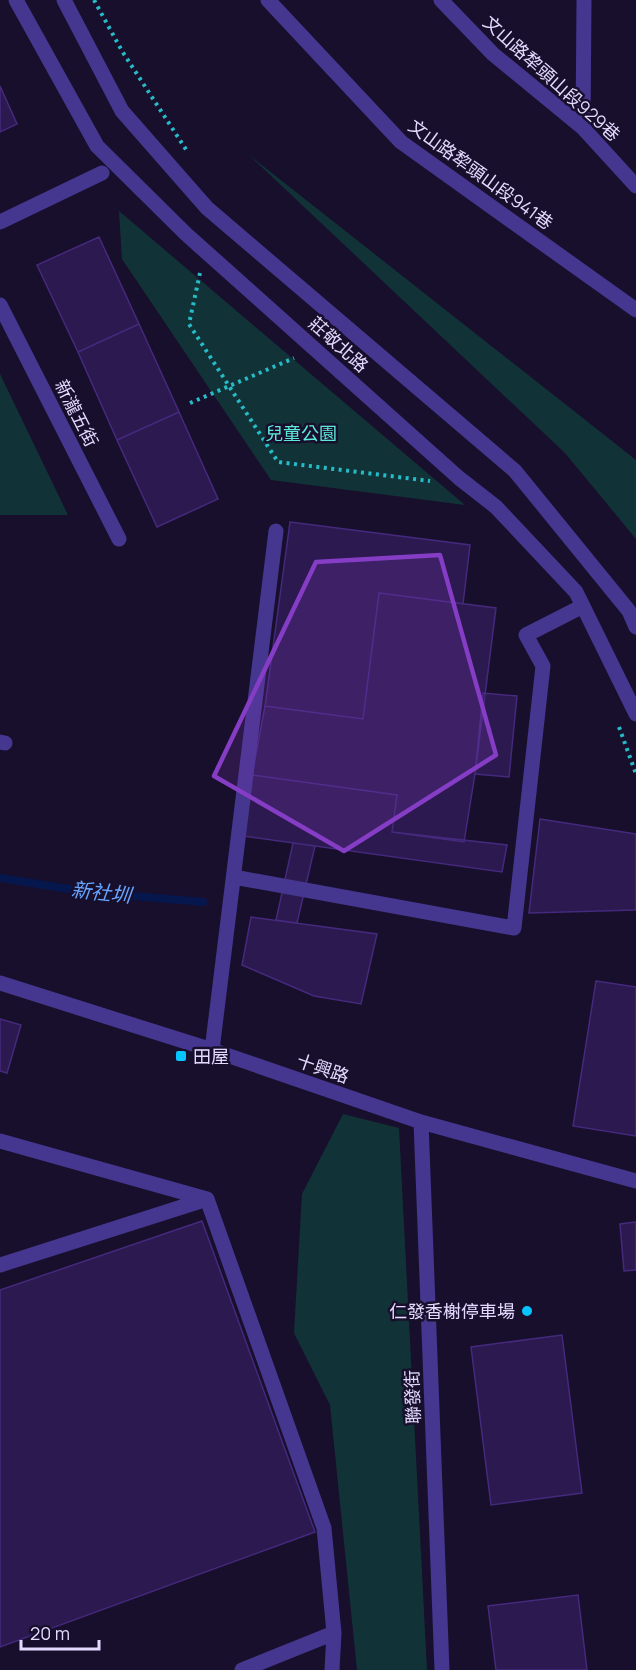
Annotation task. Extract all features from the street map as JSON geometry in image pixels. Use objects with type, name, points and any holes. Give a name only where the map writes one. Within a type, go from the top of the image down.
[{"type":"street","name":"莊敬北路","points":[[16,0],[97,146],[204,249],[459,478],[496,507],[576,592],[636,714]]},
{"type":"street","name":"莊敬北路","points":[[64,0],[122,111],[207,208],[515,471],[629,611],[636,627]]},
{"type":"street","name":"文山路犂頭山段941巷","points":[[268,0],[401,142],[636,310]]},
{"type":"street","name":"文山路犂頭山段929巷","points":[[441,0],[493,54],[583,128],[636,186]]},
{"type":"street","points":[[583,128],[584,0]]},
{"type":"street","points":[[0,222],[102,173]]},
{"type":"street","name":"新瀧五街","points":[[0,305],[119,539]]},
{"type":"street","points":[[212,1050],[276,531]]},
{"type":"street","points":[[234,877],[514,928],[543,666],[526,635],[583,606]]},
{"type":"street","name":"十興路","points":[[0,983],[212,1050],[421,1122],[636,1181]]},
{"type":"street","name":"聯發街","points":[[421,1122],[442,1670]]},
{"type":"street","points":[[0,1141],[207,1199]]},
{"type":"street","points":[[0,1265],[207,1199]]},
{"type":"street","points":[[207,1199],[324,1528],[334,1633],[332,1670]]},
{"type":"street","points":[[242,1670],[334,1633]]},
{"type":"path","points":[[94,0],[122,51],[190,155]]},
{"type":"path","points":[[202,263],[189,324],[278,462],[438,482]]},
{"type":"path","points":[[190,403],[304,354]]},
{"type":"highlighted area","points":[[440,555],[496,755],[344,851],[214,776],[316,562]]},
{"type":"green space","points":[[249,155],[636,460],[636,539],[565,453]]},
{"type":"green space","name":"兒童公園","points":[[119,211],[465,505],[271,480],[122,259]]},
{"type":"green space","points":[[0,374],[68,515],[0,515]]},
{"type":"green space","points":[[343,1114],[399,1128],[427,1670],[357,1670],[330,1405],[294,1333],[302,1194]]},
{"type":"building","points":[[0,86],[17,124],[0,132]]},
{"type":"building","points":[[99,237],[139,324],[78,352],[37,265]]},
{"type":"building","points":[[139,324],[179,412],[117,440],[78,352]]},
{"type":"building","points":[[179,412],[218,499],[157,527],[117,440]]},
{"type":"building","points":[[290,522],[470,545],[463,604],[379,593],[363,719],[265,706]]},
{"type":"building","points":[[379,593],[496,608],[464,842],[392,832],[397,795],[252,775],[265,706],[363,719]]},
{"type":"building","points":[[483,693],[517,696],[509,777],[475,774]]},
{"type":"building","points":[[252,775],[397,795],[392,832],[507,845],[502,872],[244,836]]},
{"type":"building","points":[[540,819],[636,834],[636,910],[529,913]]},
{"type":"building","points":[[293,843],[315,846],[297,923],[276,920]]},
{"type":"building","points":[[251,917],[377,934],[361,1004],[314,996],[242,965]]},
{"type":"building","points":[[596,981],[636,987],[636,1136],[573,1126]]},
{"type":"building","points":[[0,1019],[21,1025],[7,1073],[0,1071]]},
{"type":"building","points":[[202,1221],[315,1532],[0,1647],[0,1290]]},
{"type":"building","points":[[636,1222],[636,1270],[624,1271],[620,1224]]},
{"type":"building","points":[[562,1335],[582,1493],[491,1505],[471,1347]]},
{"type":"building","points":[[578,1595],[587,1670],[496,1670],[488,1606]]},
{"type":"waterway","name":"新社圳","points":[[0,878],[88,892],[203,902]]},
{"type":"place","name":"田屋","points":[[181,1056]]},
{"type":"place","name":"仁發香榭停車場","points":[[527,1311]]}]
